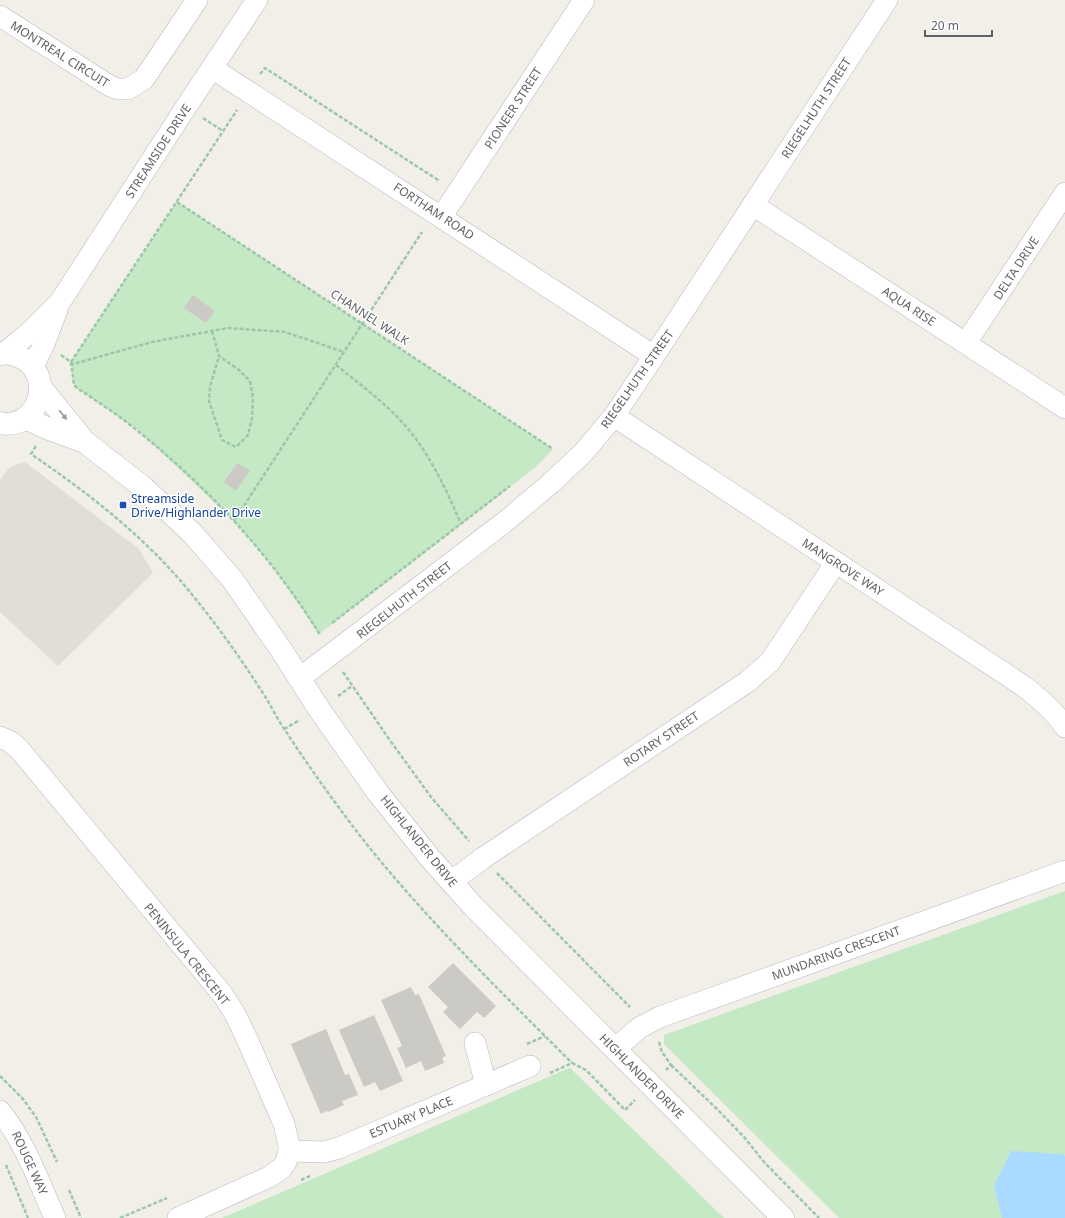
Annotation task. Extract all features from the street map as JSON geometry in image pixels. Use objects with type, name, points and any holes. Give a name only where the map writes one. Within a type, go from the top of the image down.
[{"type":"street","name":"MONTREAL CIRCUIT","points":[[0,16],[110,86],[118,89],[128,89],[144,79],[197,0]]},
{"type":"street","name":"STREAMSIDE DRIVE","points":[[1,354],[28,334],[60,302],[257,0]]},
{"type":"street","name":"PIONEER STREET","points":[[442,216],[584,0]]},
{"type":"street","name":"RIEGELHUTH STREET","points":[[300,678],[506,521],[551,483],[583,453],[614,416],[887,0]]},
{"type":"street","name":"FORTHAM ROAD","points":[[212,68],[442,216],[654,356]]},
{"type":"street","name":"DELTA DRIVE","points":[[966,343],[1065,193]]},
{"type":"street","name":"AQUA RISE","points":[[753,205],[1065,408]]},
{"type":"street","name":"STREAMSIDE DRIVE","points":[[33,367],[44,344],[60,302]]},
{"type":"street","points":[[1,354],[14,355],[25,359],[33,367]]},
{"type":"street","name":"HIGHLANDER DRIVE","points":[[33,367],[39,377],[41,388],[85,442],[144,488],[192,533],[232,579],[300,678],[319,709],[378,792],[451,882],[783,1218]]},
{"type":"street","points":[[1,424],[14,423],[25,418],[34,410],[39,400],[41,388]]},
{"type":"street","name":"MANGROVE WAY","points":[[614,416],[1022,685],[1042,701],[1060,719],[1065,727]]},
{"type":"street","name":"HIGHLANDER DRIVE","points":[[25,418],[49,429],[85,442]]},
{"type":"street","name":"ROTARY STREET","points":[[451,882],[483,858],[747,682],[761,671],[770,662],[836,562]]},
{"type":"street","name":"PENINSULA CRESCENT","points":[[0,737],[11,742],[19,749],[223,995],[235,1014],[247,1039],[284,1124],[289,1151]]},
{"type":"street","name":"MUNDARING CRESCENT","points":[[616,1050],[639,1028],[653,1028],[660,1017],[1065,871]]},
{"type":"street","points":[[475,1043],[486,1085]]},
{"type":"street","name":"ESTUARY PLACE","points":[[289,1151],[324,1152],[339,1148],[486,1085],[538,1071]]},
{"type":"street","name":"ROUGE WAY","points":[[0,1111],[14,1129],[55,1218]]},
{"type":"street","points":[[178,1218],[270,1177],[282,1168],[286,1162],[289,1151]]},
{"type":"path","points":[[422,204],[438,180],[265,68],[71,363],[74,385],[138,430],[185,471],[234,521],[272,566],[306,614],[389,739],[431,797],[483,858],[541,919],[653,1028],[662,1052],[671,1065],[718,1110],[744,1137],[764,1162],[819,1218]]},
{"type":"path","name":"CHANNEL WALK","points":[[177,202],[553,449]]},
{"type":"path","points":[[234,521],[425,228]]},
{"type":"path","points":[[44,344],[71,363],[152,342],[228,328],[285,332],[344,352]]},
{"type":"path","points":[[212,331],[219,356],[210,387],[209,401],[222,440],[236,447],[248,435],[252,418],[253,398],[250,381],[239,370],[219,356]]},
{"type":"path","points":[[336,365],[404,424],[424,452],[448,494],[461,524]]},
{"type":"path","points":[[31,454],[95,500],[130,529],[166,565],[193,596],[227,641],[266,698],[284,729],[331,797],[362,838],[414,901],[474,965],[572,1063],[586,1070],[625,1110],[671,1065]]},
{"type":"path","points":[[538,1071],[572,1063]]},
{"type":"path","points":[[3,1159],[28,1218]]},
{"type":"path","points":[[300,1180],[314,1174]]},
{"type":"shaded area","points":[[25,462],[139,549],[153,573],[58,666],[0,612],[0,480],[10,467]]},
{"type":"green space","points":[[177,202],[553,449],[536,467],[319,634],[272,565],[234,521],[138,430],[74,385],[71,362]]},
{"type":"green space","points":[[1065,891],[1065,1218],[839,1218],[664,1044],[664,1035]]},
{"type":"green space","points":[[569,1068],[724,1218],[222,1218]]},
{"type":"water","points":[[1011,1151],[1061,1154],[1065,1156],[1065,1218],[1002,1218],[994,1186]]},
{"type":"building","points":[[193,295],[215,311],[206,323],[184,308]]},
{"type":"building","points":[[237,463],[250,471],[236,491],[224,482]]},
{"type":"building","points":[[453,963],[496,1006],[484,1018],[477,1012],[460,1029],[443,1012],[448,1007],[428,987]]},
{"type":"building","points":[[411,987],[415,995],[419,994],[446,1056],[442,1058],[444,1063],[425,1071],[421,1061],[406,1068],[397,1048],[402,1046],[381,1000]]},
{"type":"building","points":[[374,1015],[403,1081],[380,1091],[375,1082],[364,1087],[339,1030]]},
{"type":"building","points":[[326,1029],[345,1075],[349,1074],[358,1095],[342,1101],[344,1105],[321,1114],[291,1044]]},
{"type":"place","name":"Streamside Drive/Highlander Drive","points":[[123,505]]}]
